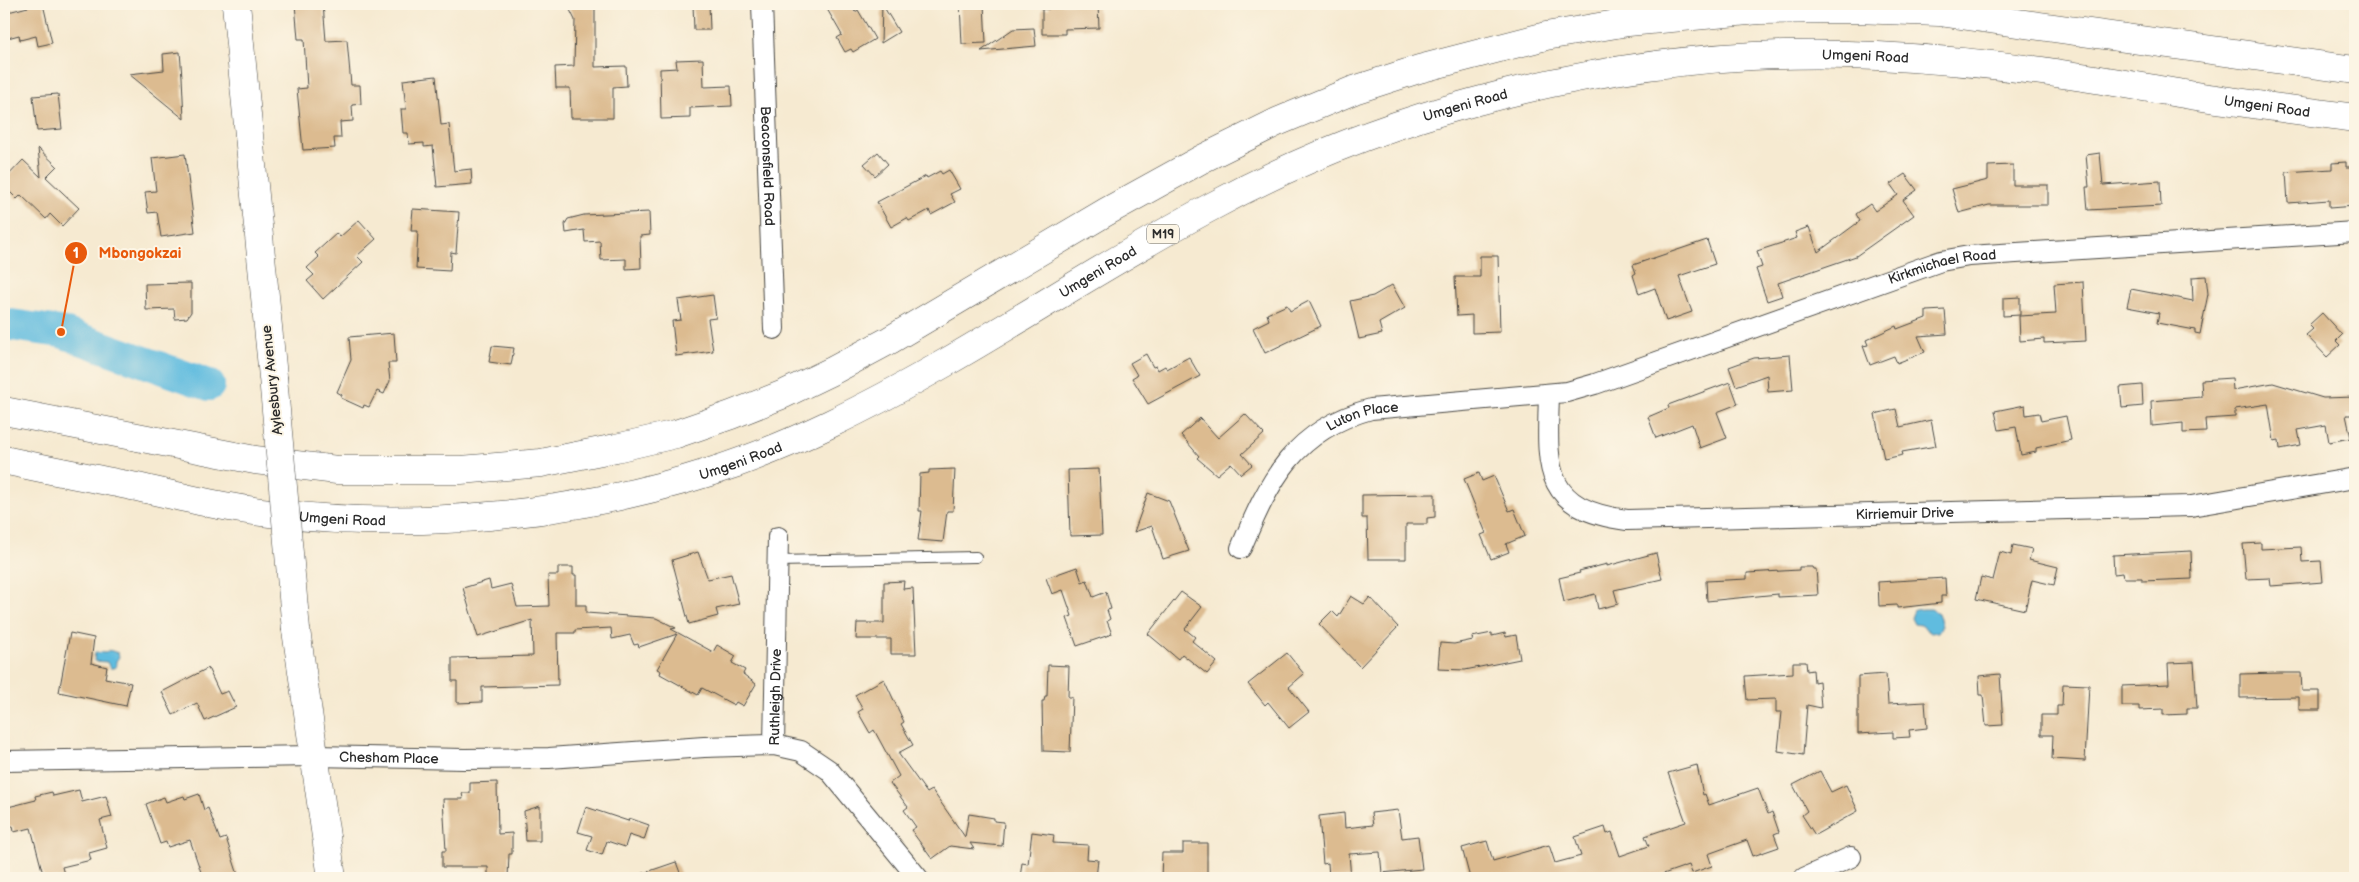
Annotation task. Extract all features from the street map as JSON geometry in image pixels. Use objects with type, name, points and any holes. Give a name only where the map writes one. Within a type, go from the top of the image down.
[{"type":"main road","name":"Aylesbury Avenue","points":[[236,4],[296,630],[332,878]]},
{"type":"main road","points":[[4,411],[255,460],[337,470],[461,470],[541,463],[676,434],[784,394],[825,374],[890,340],[1106,212],[1202,159],[1277,122],[1354,90],[1419,69],[1546,36],[1628,22],[1696,14],[1759,10],[1855,9],[1939,12],[2355,70]]},
{"type":"main road","name":"Umgeni Road","points":[[4,460],[265,513],[330,519],[448,519],[526,512],[592,501],[654,487],[711,472],[787,443],[860,411],[1214,205],[1339,148],[1402,123],[1477,101],[1556,82],[1626,69],[1686,61],[1754,57],[1876,56],[2062,74],[2355,118]]},
{"type":"street","name":"Beaconsfield Road","points":[[762,4],[774,329]]},
{"type":"street","name":"Kirkmichael Road","points":[[1548,394],[1567,392],[1595,384],[1911,270],[1941,261],[1969,256],[2355,232]]},
{"type":"street","name":"Kirriemuir Drive","points":[[1548,394],[1550,464],[1555,482],[1562,493],[1585,510],[1597,516],[1627,520],[2191,506],[2355,478]]},
{"type":"street","name":"Luton Place","points":[[1241,548],[1264,498],[1284,464],[1326,425],[1347,415],[1371,409],[1548,394]]},
{"type":"street","name":"Ruthleigh Drive","points":[[778,538],[774,745],[801,751],[829,770],[918,878]]},
{"type":"street","name":"Chesham Place","points":[[4,761],[315,756],[464,759],[549,758],[704,747],[774,745]]},
{"type":"street","points":[[1804,878],[1851,857]]},
{"type":"lane","points":[[778,562],[976,556]]},
{"type":"water","points":[[1931,609],[1938,613],[1942,626],[1938,632],[1931,633],[1921,625],[1914,624],[1911,618],[1914,610]]},
{"type":"water","points":[[109,650],[118,653],[119,657],[116,661],[116,667],[110,668],[107,662],[94,661],[95,652],[105,653]]},
{"type":"building","points":[[27,4],[43,4],[52,43],[38,46],[36,36],[20,40],[19,35],[4,39],[4,13],[28,7]]},
{"type":"building","points":[[295,4],[323,4],[326,41],[347,40],[351,85],[360,85],[361,104],[352,105],[353,121],[340,122],[341,138],[334,138],[335,148],[303,150],[297,89],[307,88],[304,39],[298,39]]},
{"type":"building","points":[[567,4],[595,4],[595,67],[626,66],[627,86],[613,87],[613,118],[571,118],[570,88],[556,88],[555,67],[574,66],[575,20]]},
{"type":"building","points":[[693,4],[709,4],[710,30],[694,30]]},
{"type":"building","points":[[836,4],[850,4],[855,12],[858,10],[875,39],[853,52],[851,49],[845,52],[837,38],[842,35],[827,9]]},
{"type":"building","points":[[882,4],[899,32],[881,43]]},
{"type":"building","points":[[960,4],[984,4],[986,43],[962,44]]},
{"type":"building","points":[[1049,4],[1098,4],[1099,28],[1065,29],[1065,34],[1042,34],[1042,9],[1049,9]]},
{"type":"building","points":[[1034,28],[1036,46],[981,51],[1013,29]]},
{"type":"building","points":[[180,52],[184,119],[129,74],[164,70],[163,54]]},
{"type":"building","points":[[703,59],[704,87],[731,86],[732,106],[690,108],[690,118],[661,119],[660,69],[677,68],[676,60]]},
{"type":"building","points":[[436,76],[441,125],[449,124],[454,171],[471,169],[472,184],[437,187],[433,146],[424,147],[424,143],[409,144],[408,133],[403,133],[401,109],[406,109],[403,80]]},
{"type":"building","points":[[58,94],[62,129],[37,131],[33,96]]},
{"type":"building","points":[[38,148],[57,166],[46,177],[79,208],[62,226],[50,214],[46,219],[21,195],[17,199],[4,186],[4,180],[23,160],[41,177]]},
{"type":"building","points":[[878,152],[888,164],[875,176],[864,164]]},
{"type":"building","points":[[2100,153],[2103,185],[2160,181],[2161,206],[2088,210],[2086,187],[2089,187],[2086,155]]},
{"type":"building","points":[[185,154],[195,232],[161,237],[157,212],[148,213],[145,192],[156,191],[152,158]]},
{"type":"building","points":[[2346,162],[2346,167],[2355,167],[2355,206],[2329,208],[2329,200],[2288,203],[2286,172],[2332,169],[2332,163]]},
{"type":"building","points":[[2013,165],[2013,185],[2048,185],[2048,205],[1989,205],[1959,213],[1952,189],[1988,180],[1988,166]]},
{"type":"building","points":[[949,170],[960,189],[950,194],[955,202],[931,215],[929,210],[909,221],[907,218],[891,227],[877,202],[926,176],[927,178],[940,171],[942,174]]},
{"type":"building","points":[[1905,174],[1917,190],[1903,200],[1914,215],[1856,256],[1778,283],[1782,296],[1767,301],[1756,269],[1762,267],[1757,251],[1797,238],[1795,232],[1809,227],[1818,252],[1860,221],[1856,214],[1870,204],[1875,211],[1898,195],[1890,184]]},
{"type":"building","points":[[413,209],[459,212],[456,253],[451,252],[450,271],[416,269],[418,231],[411,231]]},
{"type":"building","points":[[649,212],[650,235],[640,236],[641,268],[626,269],[626,259],[601,260],[600,241],[585,242],[584,230],[566,233],[565,224],[568,219],[584,215]]},
{"type":"building","points":[[359,220],[376,239],[357,256],[363,262],[323,299],[307,281],[314,275],[307,268],[319,257],[315,253],[337,233],[340,237]]},
{"type":"building","points":[[1707,240],[1715,264],[1679,276],[1692,312],[1666,321],[1655,288],[1639,294],[1633,275],[1636,273],[1633,265]]},
{"type":"building","points":[[1480,256],[1498,256],[1500,332],[1472,333],[1472,315],[1457,316],[1455,277],[1480,277]]},
{"type":"building","points":[[2206,276],[2208,294],[2200,334],[2195,333],[2195,330],[2157,323],[2159,313],[2127,307],[2131,289],[2193,301],[2192,277]]},
{"type":"building","points":[[2083,282],[2086,341],[2044,343],[2044,339],[2020,341],[2019,316],[2056,314],[2054,284]]},
{"type":"building","points":[[191,283],[191,312],[187,318],[175,319],[174,309],[146,310],[145,284]]},
{"type":"building","points":[[1392,285],[1405,308],[1379,323],[1382,334],[1359,339],[1350,301],[1373,296]]},
{"type":"building","points":[[713,295],[716,318],[708,319],[713,351],[676,356],[672,321],[681,320],[678,300]]},
{"type":"building","points":[[2020,297],[2020,315],[2003,316],[2003,298]]},
{"type":"building","points":[[1309,301],[1321,326],[1265,353],[1253,328],[1269,320],[1267,314],[1287,305],[1290,311]]},
{"type":"building","points":[[1945,310],[1947,334],[1918,336],[1925,352],[1897,363],[1894,356],[1870,365],[1863,346],[1868,345],[1866,340],[1896,326],[1897,329],[1926,318],[1926,311]]},
{"type":"building","points":[[2322,313],[2342,335],[2336,341],[2340,345],[2327,357],[2306,335],[2313,329],[2309,325]]},
{"type":"building","points":[[394,333],[396,363],[388,363],[390,381],[384,394],[377,391],[369,407],[364,405],[363,408],[341,398],[342,395],[337,392],[351,360],[349,337]]},
{"type":"building","points":[[492,346],[514,348],[511,365],[489,362]]},
{"type":"building","points":[[1146,354],[1153,367],[1156,366],[1158,370],[1165,366],[1167,369],[1189,357],[1200,376],[1148,404],[1132,378],[1137,375],[1130,363]]},
{"type":"building","points":[[1790,355],[1793,390],[1768,392],[1767,375],[1736,386],[1729,367],[1754,358]]},
{"type":"building","points":[[2232,378],[2233,390],[2273,383],[2323,398],[2355,397],[2355,415],[2346,415],[2351,438],[2329,442],[2326,425],[2298,430],[2301,445],[2280,449],[2279,440],[2274,441],[2268,404],[2235,409],[2235,417],[2205,419],[2206,432],[2183,433],[2183,423],[2152,426],[2151,401],[2202,397],[2201,380]]},
{"type":"building","points":[[1730,382],[1738,404],[1717,412],[1727,438],[1700,448],[1692,424],[1656,438],[1648,417],[1669,408],[1668,405]]},
{"type":"building","points":[[2142,385],[2143,406],[2122,408],[2120,387]]},
{"type":"building","points":[[2025,405],[2026,415],[2039,413],[2041,421],[2066,416],[2071,440],[2036,448],[2036,452],[2021,455],[2016,427],[1999,430],[1995,411]]},
{"type":"building","points":[[1896,409],[1900,427],[1931,420],[1936,446],[1902,452],[1903,455],[1884,459],[1875,414]]},
{"type":"building","points":[[1245,414],[1264,434],[1242,454],[1252,465],[1241,474],[1231,463],[1217,475],[1197,458],[1199,456],[1181,435],[1200,418],[1218,438]]},
{"type":"building","points":[[955,469],[953,511],[947,511],[943,542],[918,540],[922,511],[919,511],[920,474],[929,473],[929,470]]},
{"type":"building","points":[[1099,469],[1102,535],[1070,536],[1068,470]]},
{"type":"building","points":[[1479,473],[1482,481],[1494,476],[1509,511],[1514,509],[1525,536],[1506,544],[1509,552],[1491,559],[1481,535],[1486,533],[1464,479]]},
{"type":"building","points":[[1148,493],[1169,501],[1189,551],[1163,559],[1152,526],[1134,532]]},
{"type":"building","points":[[1435,494],[1435,517],[1427,518],[1427,524],[1406,524],[1406,559],[1368,559],[1367,518],[1362,518],[1362,495]]},
{"type":"building","points":[[2261,543],[2261,549],[2301,547],[2302,562],[2321,561],[2323,582],[2271,586],[2270,578],[2246,579],[2243,544]]},
{"type":"building","points":[[2013,545],[2032,549],[2029,560],[2058,567],[2054,585],[2032,580],[2025,610],[1976,599],[1981,577],[1993,580],[2000,552],[2011,555]]},
{"type":"building","points":[[2191,551],[2192,579],[2142,581],[2142,578],[2124,578],[2123,573],[2114,574],[2113,555]]},
{"type":"building","points":[[698,552],[708,579],[731,574],[739,604],[716,609],[718,616],[689,624],[672,560]]},
{"type":"building","points":[[1656,553],[1662,579],[1614,590],[1618,604],[1598,609],[1595,594],[1564,602],[1559,578],[1580,573],[1579,571],[1607,564],[1607,566]]},
{"type":"building","points":[[558,567],[573,567],[573,575],[576,575],[576,605],[586,605],[586,613],[656,618],[676,628],[671,629],[713,652],[717,645],[736,656],[732,663],[745,670],[743,674],[756,684],[743,706],[736,702],[734,705],[702,688],[698,695],[660,674],[661,671],[657,669],[677,634],[639,647],[638,644],[634,645],[630,635],[612,639],[611,628],[575,630],[575,633],[557,633],[558,685],[482,687],[482,702],[457,703],[457,681],[452,681],[452,658],[533,656],[532,620],[478,637],[463,588],[489,580],[491,589],[511,584],[517,607],[549,606],[548,575],[558,575]]},
{"type":"building","points":[[1077,567],[1082,582],[1087,580],[1093,597],[1106,592],[1111,609],[1107,610],[1110,619],[1107,621],[1112,634],[1077,646],[1067,618],[1072,616],[1063,590],[1052,594],[1046,578]]},
{"type":"building","points":[[1799,567],[1812,567],[1816,569],[1818,595],[1778,597],[1778,594],[1707,601],[1706,581],[1747,579],[1747,573],[1799,570]]},
{"type":"building","points":[[1945,578],[1946,596],[1941,596],[1941,603],[1897,608],[1897,605],[1879,606],[1878,582]]},
{"type":"building","points":[[904,581],[903,589],[913,588],[916,654],[891,654],[891,639],[856,639],[857,623],[884,623],[884,582]]},
{"type":"building","points":[[1181,592],[1202,607],[1185,629],[1195,637],[1192,641],[1217,662],[1207,674],[1182,654],[1178,659],[1148,634]]},
{"type":"building","points":[[1351,596],[1364,604],[1370,597],[1398,627],[1360,667],[1319,624],[1332,611],[1338,617]]},
{"type":"building","points":[[70,633],[94,638],[91,663],[107,667],[105,678],[131,683],[126,706],[59,692]]},
{"type":"building","points":[[1492,633],[1492,636],[1505,633],[1506,637],[1516,635],[1520,659],[1465,670],[1438,669],[1440,643],[1454,644],[1473,640],[1472,637]]},
{"type":"building","points":[[1287,653],[1304,674],[1289,687],[1309,712],[1289,728],[1268,702],[1265,705],[1248,684]]},
{"type":"building","points":[[1793,662],[1806,662],[1807,671],[1813,670],[1814,682],[1819,681],[1821,708],[1807,705],[1803,755],[1778,751],[1782,712],[1776,712],[1776,699],[1747,700],[1745,676],[1793,673]]},
{"type":"building","points":[[2194,662],[2197,708],[2187,708],[2187,714],[2163,715],[2163,709],[2139,710],[2139,706],[2122,706],[2122,686],[2169,684],[2168,663]]},
{"type":"building","points":[[1048,665],[1069,666],[1068,697],[1072,697],[1070,752],[1043,751],[1042,701],[1047,696]]},
{"type":"building","points":[[208,668],[220,694],[228,691],[236,707],[205,721],[197,703],[173,715],[162,692]]},
{"type":"building","points":[[2301,673],[2302,691],[2320,691],[2320,710],[2299,710],[2299,697],[2240,698],[2240,674]]},
{"type":"building","points":[[1886,674],[1888,704],[1925,702],[1927,728],[1909,730],[1910,737],[1893,738],[1893,732],[1858,734],[1858,676]]},
{"type":"building","points":[[2000,674],[2003,725],[1986,726],[1983,695],[1980,695],[1979,676]]},
{"type":"building","points":[[884,679],[904,722],[901,724],[913,745],[898,753],[927,793],[932,790],[965,837],[969,814],[994,818],[994,821],[1004,822],[1002,846],[970,843],[974,849],[950,846],[932,859],[911,830],[916,827],[904,810],[908,807],[890,783],[899,776],[874,730],[870,733],[858,712],[863,709],[855,695]]},
{"type":"building","points":[[2063,684],[2089,685],[2085,761],[2052,759],[2053,735],[2041,735],[2041,715],[2057,715],[2057,706],[2062,706]]},
{"type":"building","points":[[1697,765],[1703,795],[1705,794],[1709,805],[1758,788],[1768,814],[1772,812],[1779,832],[1774,834],[1779,847],[1753,856],[1747,840],[1708,854],[1712,866],[1692,873],[1689,865],[1652,878],[1470,878],[1462,848],[1487,841],[1493,861],[1549,845],[1555,863],[1581,856],[1575,837],[1605,827],[1607,834],[1612,832],[1620,856],[1649,846],[1645,836],[1686,822],[1668,773]]},
{"type":"building","points":[[1820,771],[1831,792],[1846,785],[1858,811],[1815,835],[1802,815],[1807,811],[1793,785]]},
{"type":"building","points":[[497,782],[498,834],[512,833],[512,854],[509,854],[508,878],[488,878],[488,867],[442,867],[442,851],[446,851],[443,799],[463,799],[462,793],[470,793],[470,783]]},
{"type":"building","points":[[79,790],[82,802],[106,796],[112,817],[100,820],[107,848],[89,853],[91,860],[62,867],[65,878],[44,878],[31,828],[14,832],[13,826],[6,827],[4,808],[36,800],[35,796],[52,792],[53,796]]},
{"type":"building","points":[[199,794],[204,810],[208,808],[220,840],[226,838],[239,878],[203,878],[190,840],[168,847],[166,842],[160,844],[146,804],[164,797],[166,802],[184,796],[185,799]]},
{"type":"building","points":[[540,806],[540,841],[526,841],[524,811]]},
{"type":"building","points":[[586,807],[628,821],[629,818],[649,825],[644,840],[629,835],[625,847],[607,841],[602,855],[587,850],[592,836],[578,832]]},
{"type":"building","points":[[1398,810],[1402,838],[1418,836],[1422,869],[1382,873],[1380,852],[1349,854],[1351,878],[1329,878],[1328,863],[1323,864],[1319,816],[1344,813],[1345,828],[1373,825],[1371,813]]},
{"type":"building","points":[[1032,832],[1054,835],[1053,843],[1088,845],[1087,859],[1098,860],[1096,878],[1020,878],[1022,863],[1028,864]]},
{"type":"building","points":[[1183,843],[1207,843],[1207,878],[1161,878],[1162,853],[1183,853]]},
{"type":"building","points":[[676,862],[682,878],[635,878],[635,876]]},
{"type":"waterway","points":[[4,324],[61,332],[209,385]]},
{"type":"place","name":"Mbongokzai","points":[[61,332]]}]
